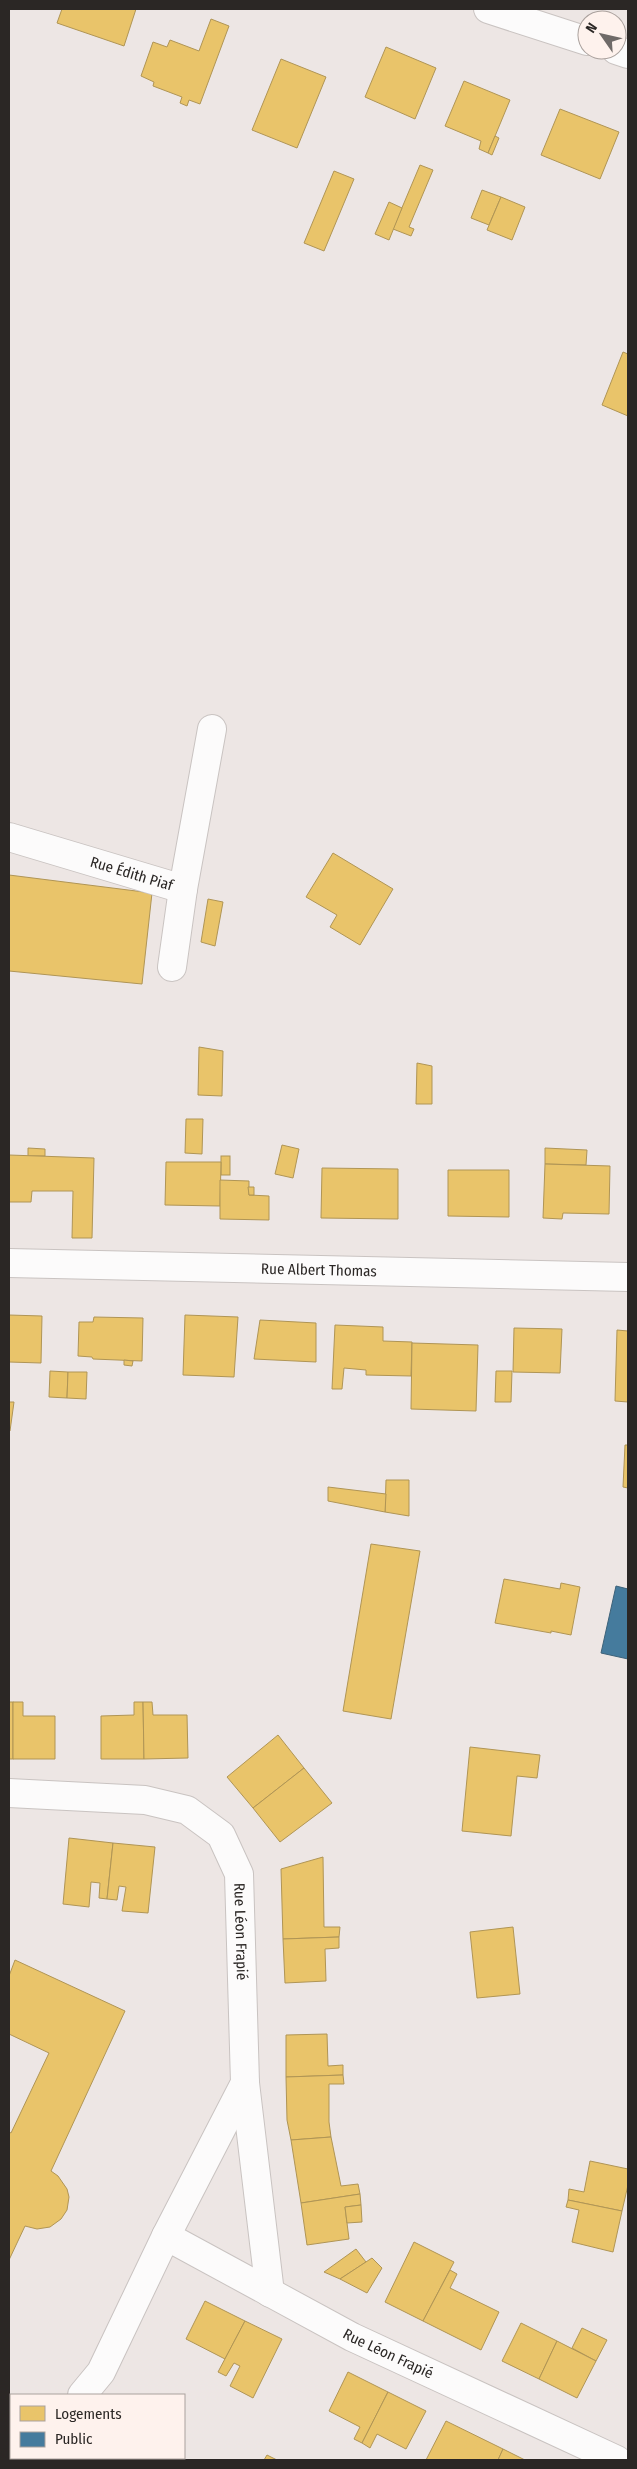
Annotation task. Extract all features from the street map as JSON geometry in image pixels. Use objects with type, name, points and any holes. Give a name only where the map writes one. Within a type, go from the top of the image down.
[{"type":"street","points":[[488,9],[577,38]]},
{"type":"street","name":"Rue Édith Piaf","points":[[9,837],[183,889],[212,729]]},
{"type":"street","points":[[172,967],[183,889]]},
{"type":"street","name":"Rue Albert Thomas","points":[[9,1263],[628,1277]]},
{"type":"street","name":"Rue Léon Frapié","points":[[9,1794],[145,1800],[186,1810],[220,1835],[240,1874],[245,2083],[166,2236],[101,2372],[83,2394]]},
{"type":"street","points":[[245,2083],[270,2292]]},
{"type":"street","name":"Rue Léon Frapié","points":[[166,2236],[352,2337],[617,2460]]},
{"type":"building: Logements","points":[[62,9],[136,9],[124,46],[57,23]]},
{"type":"building: Logements","points":[[211,19],[229,26],[200,104],[189,100],[187,106],[180,103],[182,97],[153,86],[154,82],[141,76],[153,42],[167,47],[170,40],[199,51]]},
{"type":"building: Logements","points":[[386,47],[436,68],[415,119],[365,97]]},
{"type":"building: Logements","points":[[281,59],[326,77],[297,148],[252,130]]},
{"type":"building: Logements","points":[[464,81],[510,100],[488,153],[479,149],[481,141],[445,126]]},
{"type":"building: Logements","points":[[560,109],[619,132],[600,179],[541,155]]},
{"type":"building: Logements","points":[[495,136],[499,138],[492,155],[488,153]]},
{"type":"building: Logements","points":[[420,165],[433,170],[409,227],[414,229],[411,236],[393,229]]},
{"type":"building: Logements","points":[[334,171],[354,179],[324,251],[304,243]]},
{"type":"building: Logements","points":[[482,190],[501,197],[489,225],[471,218]]},
{"type":"building: Logements","points":[[501,197],[525,207],[512,240],[487,230]]},
{"type":"building: Logements","points":[[389,202],[402,208],[389,240],[375,234]]},
{"type":"building: Logements","points":[[623,352],[628,354],[628,416],[602,405]]},
{"type":"building: Logements","points":[[333,853],[393,889],[360,945],[330,927],[337,915],[306,897]]},
{"type":"building: Logements","points":[[9,875],[152,893],[142,984],[9,971]]},
{"type":"building: Logements","points":[[208,899],[223,902],[215,946],[201,942]]},
{"type":"building: Logements","points":[[199,1047],[223,1051],[222,1096],[198,1095]]},
{"type":"building: Logements","points":[[417,1063],[432,1066],[432,1104],[416,1104]]},
{"type":"building: Logements","points":[[186,1119],[203,1119],[202,1154],[185,1153]]},
{"type":"building: Logements","points":[[282,1145],[299,1149],[293,1178],[275,1174]]},
{"type":"building: Logements","points":[[28,1148],[45,1149],[45,1156],[28,1156]]},
{"type":"building: Logements","points":[[545,1148],[587,1150],[586,1165],[545,1164]]},
{"type":"building: Logements","points":[[9,1155],[94,1158],[92,1238],[72,1238],[73,1191],[32,1191],[31,1202],[9,1202]]},
{"type":"building: Logements","points":[[221,1156],[230,1156],[230,1175],[221,1175]]},
{"type":"building: Logements","points":[[166,1162],[221,1162],[220,1206],[165,1205]]},
{"type":"building: Logements","points":[[545,1164],[610,1166],[609,1214],[563,1213],[562,1219],[543,1218]]},
{"type":"building: Logements","points":[[322,1168],[398,1169],[398,1219],[321,1218]]},
{"type":"building: Logements","points":[[448,1170],[509,1170],[509,1217],[448,1216]]},
{"type":"building: Logements","points":[[220,1180],[249,1181],[249,1195],[269,1196],[269,1220],[220,1219]]},
{"type":"building: Logements","points":[[248,1187],[254,1187],[254,1195],[249,1195]]},
{"type":"building: Logements","points":[[9,1315],[42,1316],[41,1363],[9,1362]]},
{"type":"building: Logements","points":[[185,1315],[238,1317],[234,1377],[183,1375]]},
{"type":"building: Logements","points":[[94,1317],[143,1318],[142,1361],[93,1359],[92,1357],[78,1356],[79,1322],[93,1322]]},
{"type":"building: Logements","points":[[260,1320],[316,1323],[316,1362],[254,1359]]},
{"type":"building: Logements","points":[[335,1325],[383,1327],[383,1341],[412,1342],[411,1376],[366,1375],[366,1370],[344,1368],[342,1389],[332,1389]]},
{"type":"building: Logements","points":[[514,1328],[562,1329],[560,1373],[513,1372]]},
{"type":"building: Logements","points":[[617,1330],[628,1331],[628,1402],[615,1401]]},
{"type":"building: Logements","points":[[412,1343],[478,1345],[476,1411],[411,1409]]},
{"type":"building: Logements","points":[[124,1360],[133,1361],[132,1366],[124,1365]]},
{"type":"building: Logements","points":[[50,1371],[68,1372],[67,1398],[49,1397]]},
{"type":"building: Logements","points":[[496,1371],[512,1371],[511,1402],[495,1402]]},
{"type":"building: Logements","points":[[68,1372],[87,1372],[86,1399],[67,1398]]},
{"type":"building: Logements","points":[[9,1402],[14,1402],[10,1431],[9,1431]]},
{"type":"building: Logements","points":[[625,1445],[628,1445],[628,1488],[623,1487]]},
{"type":"building: Logements","points":[[386,1480],[409,1480],[409,1516],[385,1512]]},
{"type":"building: Logements","points":[[328,1487],[386,1494],[385,1512],[328,1501]]},
{"type":"building: Logements","points":[[371,1544],[420,1551],[391,1719],[343,1711]]},
{"type":"building: Logements","points":[[504,1579],[560,1589],[561,1583],[580,1587],[571,1635],[495,1623]]},
{"type":"building: Logements","points":[[9,1702],[13,1702],[13,1759],[9,1759]]},
{"type":"building: Logements","points":[[13,1702],[23,1702],[23,1716],[55,1716],[55,1759],[13,1759]]},
{"type":"building: Logements","points":[[134,1702],[143,1702],[144,1759],[101,1759],[101,1716],[134,1715]]},
{"type":"building: Logements","points":[[143,1702],[152,1702],[153,1715],[187,1715],[188,1758],[144,1759]]},
{"type":"building: Logements","points":[[278,1735],[304,1768],[253,1808],[227,1777]]},
{"type":"building: Logements","points":[[470,1747],[540,1755],[537,1778],[517,1776],[511,1836],[462,1831]]},
{"type":"building: Logements","points":[[304,1768],[332,1803],[280,1842],[253,1808]]},
{"type":"building: Logements","points":[[69,1838],[113,1843],[107,1899],[99,1898],[100,1883],[91,1882],[89,1907],[63,1904]]},
{"type":"building: Logements","points":[[113,1843],[155,1847],[148,1913],[122,1911],[126,1887],[119,1886],[117,1900],[107,1899]]},
{"type":"building: Logements","points":[[323,1857],[324,1927],[340,1927],[339,1937],[283,1939],[281,1869]]},
{"type":"building: Logements","points":[[513,1927],[520,1994],[477,1998],[470,1932]]},
{"type":"building: Logements","points":[[339,1937],[339,1948],[325,1949],[326,1981],[285,1983],[283,1939]]},
{"type":"building: Logements","points":[[15,1960],[125,2011],[51,2171],[58,2176],[67,2189],[69,2197],[67,2210],[61,2219],[50,2227],[37,2229],[25,2226],[9,2260],[9,2132],[11,2133],[49,2053],[9,2034],[9,1976]]},
{"type":"building: Logements","points":[[327,2034],[328,2066],[343,2065],[343,2075],[286,2077],[286,2035]]},
{"type":"building: Logements","points":[[343,2075],[344,2084],[329,2084],[331,2137],[291,2140],[287,2120],[286,2077]]},
{"type":"building: Logements","points":[[331,2137],[341,2186],[358,2184],[360,2194],[301,2203],[291,2140]]},
{"type":"building: Logements","points":[[590,2161],[628,2169],[628,2185],[622,2211],[568,2200],[569,2189],[584,2192]]},
{"type":"building: Logements","points":[[360,2194],[361,2205],[345,2207],[349,2239],[307,2245],[301,2203]]},
{"type":"building: Logements","points":[[568,2200],[622,2211],[613,2252],[572,2242],[579,2210],[566,2207]]},
{"type":"building: Logements","points":[[361,2205],[362,2222],[347,2223],[345,2207]]},
{"type":"building: Logements","points":[[414,2242],[454,2262],[423,2321],[385,2302]]},
{"type":"building: Logements","points":[[356,2249],[366,2262],[340,2279],[324,2272]]},
{"type":"building: Logements","points":[[372,2258],[382,2268],[367,2293],[340,2279]]},
{"type":"building: Logements","points":[[450,2270],[457,2274],[450,2288],[499,2312],[481,2350],[423,2321]]},
{"type":"building: Logements","points":[[205,2301],[245,2321],[225,2359],[186,2339]]},
{"type":"building: Logements","points":[[245,2321],[282,2339],[253,2398],[230,2386],[240,2366],[234,2363],[226,2376],[218,2372]]},
{"type":"building: Logements","points":[[521,2323],[557,2341],[539,2379],[502,2361]]},
{"type":"building: Logements","points":[[582,2328],[607,2340],[596,2361],[572,2348]]},
{"type":"building: Logements","points":[[557,2341],[596,2361],[577,2398],[539,2379]]},
{"type":"building: Logements","points":[[348,2372],[388,2392],[362,2443],[354,2439],[360,2427],[329,2411]]},
{"type":"building: Logements","points":[[388,2392],[426,2411],[406,2449],[377,2434],[370,2448],[362,2443]]},
{"type":"building: Logements","points":[[446,2421],[503,2449],[498,2460],[426,2460]]},
{"type":"building: Logements","points":[[503,2449],[525,2460],[498,2460]]},
{"type":"building: Logements","points":[[267,2455],[277,2460],[264,2460]]},
{"type":"building: Logements","points":[[84,2459],[141,2459],[140,2460]]},
{"type":"building: Public","points":[[616,1586],[628,1589],[628,1659],[601,1653]]}]
